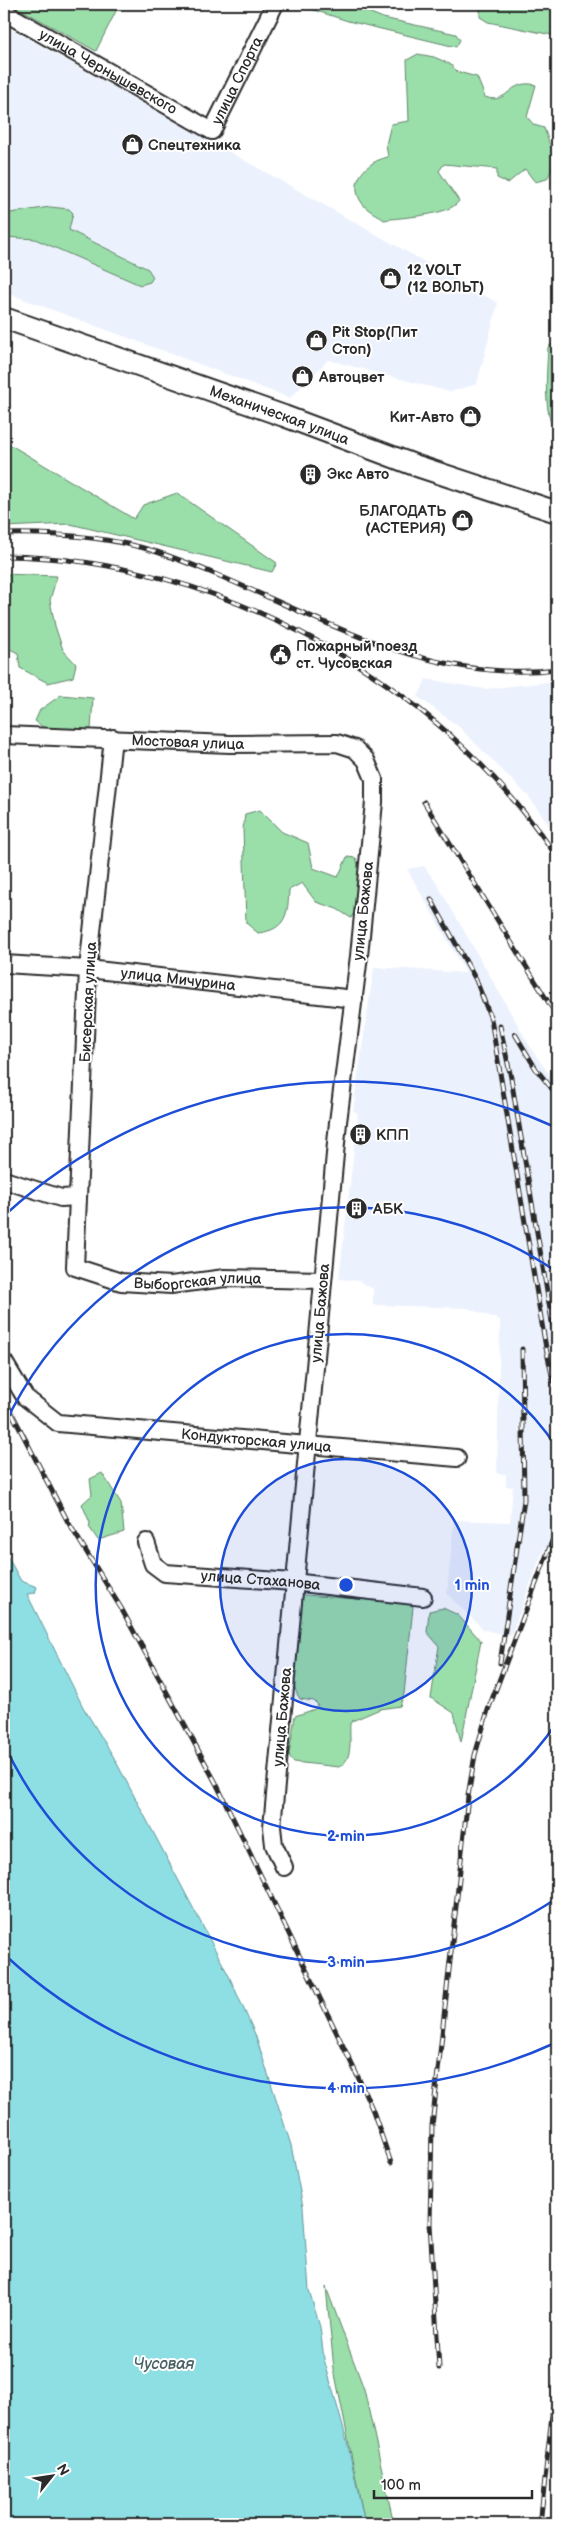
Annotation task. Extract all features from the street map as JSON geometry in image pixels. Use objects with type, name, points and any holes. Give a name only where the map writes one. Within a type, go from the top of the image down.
[{"type":"main road","name":"Механическая улица","points":[[4,318],[275,412],[416,466],[557,512]]},
{"type":"street","name":"улица Спорта","points":[[212,131],[275,4]]},
{"type":"street","name":"улица Чернышевского","points":[[4,12],[212,131]]},
{"type":"street","name":"Мостовая улица","points":[[4,735],[230,744],[334,743],[352,747],[366,760]]},
{"type":"street","name":"Бисерская улица","points":[[75,1267],[88,969],[113,738]]},
{"type":"street","name":"улица Бажова","points":[[284,1867],[274,1845],[272,1827],[293,1582],[323,1280],[374,802],[374,779],[366,760]]},
{"type":"street","name":"улица Мичурина","points":[[4,964],[88,969],[354,999]]},
{"type":"street","points":[[4,1180],[61,1198],[78,1197]]},
{"type":"street","name":"Выборгская улица","points":[[75,1267],[121,1282],[170,1285],[225,1278],[323,1280]]},
{"type":"street","name":"Кондукторская улица","points":[[4,1362],[25,1397],[58,1423],[307,1443],[457,1458]]},
{"type":"street","name":"улица Стаханова","points":[[146,1542],[154,1564],[165,1573],[293,1582],[423,1597]]},
{"type":"shaded area","points":[[4,25],[498,303],[477,384],[450,392],[328,360],[290,398],[4,292]]},
{"type":"shaded area","points":[[426,679],[485,689],[557,681],[557,836],[528,796],[458,726],[418,697]]},
{"type":"shaded area","points":[[424,866],[436,882],[534,1053],[557,1085],[557,1549],[556,1552],[544,1548],[511,1636],[484,1630],[447,1594],[454,1520],[510,1522],[513,1487],[506,1486],[506,1474],[497,1474],[500,1320],[467,1308],[373,1305],[373,1289],[359,1281],[339,1279],[358,1114],[353,1110],[374,967],[466,973],[407,869]]},
{"type":"green space","points":[[11,4],[115,4],[116,11],[96,51]]},
{"type":"green space","points":[[295,4],[349,4],[383,18],[456,34],[460,40],[456,47],[348,21]]},
{"type":"green space","points":[[480,4],[557,4],[557,36],[488,22],[480,17]]},
{"type":"green space","points":[[418,54],[434,57],[450,64],[458,72],[477,77],[485,97],[499,98],[520,85],[536,85],[527,117],[534,125],[544,128],[551,148],[557,150],[557,159],[547,179],[535,182],[525,169],[508,183],[497,178],[497,169],[444,164],[439,171],[459,201],[454,206],[436,213],[384,220],[366,208],[358,195],[358,180],[373,163],[388,157],[386,145],[391,124],[409,121],[407,60]]},
{"type":"green space","points":[[50,207],[69,209],[73,213],[69,230],[148,269],[153,277],[150,282],[140,285],[35,239],[4,237],[4,214]]},
{"type":"green space","points":[[557,340],[557,435],[549,416],[546,380],[548,347]]},
{"type":"green space","points":[[4,441],[134,519],[143,505],[177,493],[277,563],[272,572],[70,524],[4,527]]},
{"type":"green space","points":[[4,574],[57,576],[50,600],[55,626],[63,650],[76,664],[73,677],[48,683],[20,668],[18,653],[4,646]]},
{"type":"green space","points":[[61,695],[93,698],[91,730],[48,731],[35,721],[40,710]]},
{"type":"green space","points":[[260,810],[282,832],[308,843],[313,868],[338,877],[347,857],[356,858],[360,889],[357,905],[351,918],[337,909],[316,902],[302,883],[289,890],[288,906],[284,919],[275,928],[258,933],[246,923],[243,829],[245,814]]},
{"type":"green space","points":[[102,1473],[121,1503],[124,1532],[98,1540],[89,1527],[90,1523],[82,1504],[92,1495],[90,1479]]},
{"type":"green space","points":[[304,1595],[410,1603],[413,1607],[404,1694],[400,1706],[380,1709],[352,1721],[350,1724],[349,1754],[344,1763],[339,1767],[294,1762],[289,1754],[295,1716],[315,1709],[318,1705],[314,1701],[300,1699],[293,1678],[293,1650],[299,1598]]},
{"type":"green space","points":[[443,1608],[458,1615],[481,1641],[461,1742],[454,1713],[431,1698],[439,1646],[427,1632],[429,1611]]},
{"type":"green space","points":[[326,2287],[364,2389],[394,2524],[365,2524],[334,2369]]},
{"type":"water","name":"Чусовая","points":[[4,1550],[21,1581],[37,1587],[35,1593],[27,1594],[83,1707],[113,1756],[229,1976],[255,2034],[291,2145],[303,2207],[309,2290],[320,2327],[324,2359],[347,2441],[365,2524],[4,2524]]},
{"type":"railway","points":[[4,534],[42,534],[100,539],[157,552],[206,570],[352,634],[402,651],[452,664],[504,671],[557,669]]},
{"type":"railway","points":[[4,556],[85,562],[164,579],[242,605],[316,640],[386,684],[450,735],[508,793],[557,857]]},
{"type":"railway","points":[[424,802],[557,1016]]},
{"type":"railway","points":[[431,899],[476,980],[491,1019],[546,1348],[557,1398]]},
{"type":"railway","points":[[500,1026],[511,1078],[557,1351]]},
{"type":"railway","points":[[515,1034],[536,1069],[557,1095]]},
{"type":"railway","points":[[500,1663],[524,1500],[522,1349]]},
{"type":"railway","points":[[4,1398],[68,1522],[121,1608],[216,1783],[358,2077],[373,2111],[391,2163]]},
{"type":"railway","points":[[439,2368],[430,2224],[432,2126],[468,1796],[475,1755],[488,1710],[557,1528]]},
{"type":"railway","points":[[540,2524],[557,2370]]},
{"type":"place","name":"Спецтехника","points":[[132,145]]},
{"type":"place","name":"12 VOLT (12 ВОЛЬТ)","points":[[391,279]]},
{"type":"place","name":"Pit Stop(Пит Стоп)","points":[[316,341]]},
{"type":"place","name":"Автоцвет","points":[[303,377]]},
{"type":"place","name":"Кит-Авто","points":[[470,417]]},
{"type":"place","name":"Экс Авто","points":[[311,474]]},
{"type":"place","name":"БЛАГОДАТЬ (АСТЕРИЯ)","points":[[462,520]]},
{"type":"place","name":"Пожарный поезд ст. Чусовская","points":[[280,655]]},
{"type":"place","name":"КПП","points":[[360,1135]]},
{"type":"place","name":"АБК","points":[[357,1209]]}]
